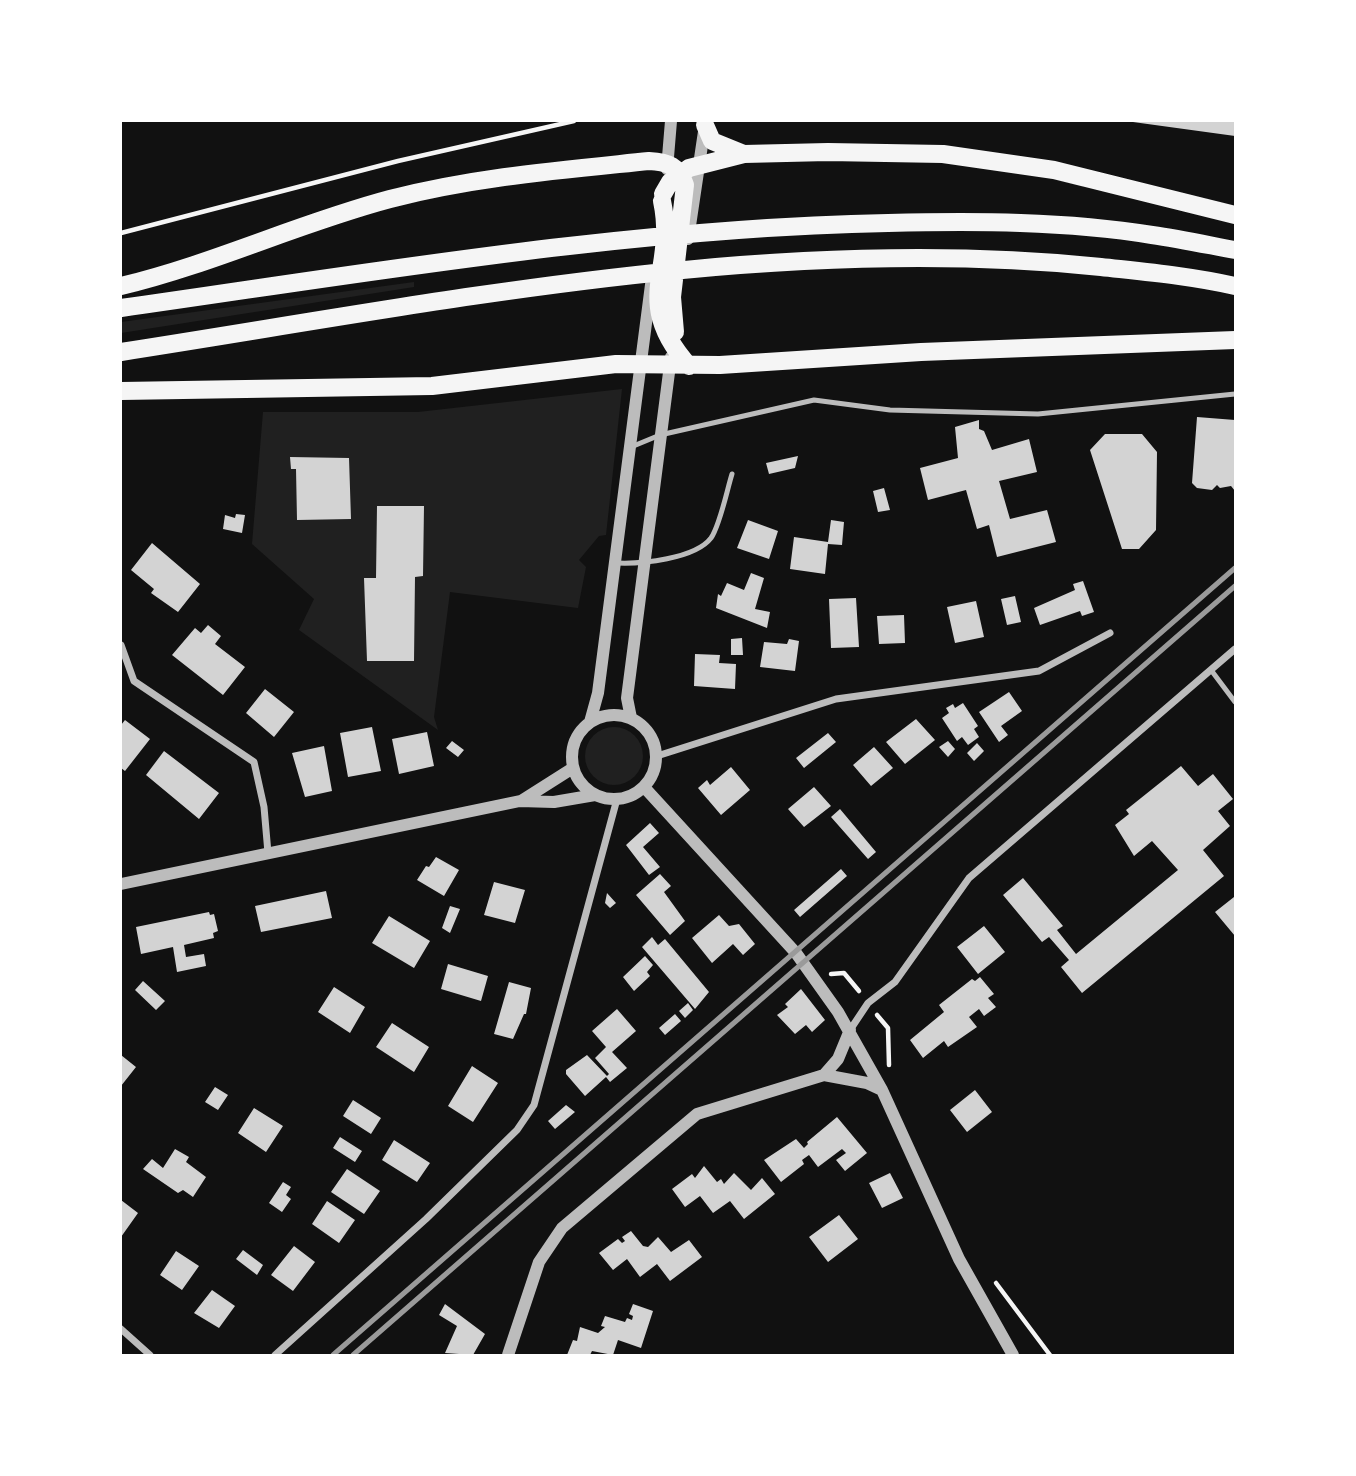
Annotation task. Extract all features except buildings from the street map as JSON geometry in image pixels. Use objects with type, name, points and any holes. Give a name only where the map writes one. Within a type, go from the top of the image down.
[{"type":"main road","points":[[705,123],[712,141],[744,154]]},
{"type":"main road","points":[[121,286],[222,257],[387,200],[444,186],[513,175],[649,161],[674,168],[744,154],[828,152],[943,155],[1054,170],[1235,215]]},
{"type":"main road","points":[[674,168],[662,198],[665,232],[657,312],[662,328],[674,339],[689,366]]},
{"type":"main road","points":[[674,168],[685,186],[672,297],[674,339]]},
{"type":"main road","points":[[121,308],[632,238],[824,224],[1004,224],[1150,234],[1235,250]]},
{"type":"main road","points":[[121,352],[631,275],[744,264],[861,258],[979,258],[1197,278],[1235,286]]},
{"type":"main road","points":[[121,391],[432,386],[616,364],[689,366],[921,352],[1235,340]]},
{"type":"street","points":[[671,121],[674,168]]},
{"type":"street","points":[[631,718],[627,698],[643,564],[705,123]]},
{"type":"street","points":[[594,795],[578,779],[573,768],[574,742],[590,722],[598,693],[662,198]]},
{"type":"street","points":[[657,756],[836,699],[1040,671],[1110,633]]},
{"type":"street","points":[[121,645],[134,681],[254,762],[264,807],[268,853]]},
{"type":"street","points":[[824,1075],[838,1059],[850,1030],[868,1003],[895,982],[969,878],[1235,649]]},
{"type":"street","points":[[121,884],[520,802],[554,802],[594,795],[617,799],[644,787],[651,778],[657,756],[649,733],[631,718],[617,714],[590,722]]},
{"type":"street","points":[[520,802],[573,768]]},
{"type":"street","points":[[644,787],[796,953],[850,1030],[882,1090],[959,1259],[1013,1355]]},
{"type":"street","points":[[275,1355],[444,1201],[517,1130],[534,1105],[617,799]]},
{"type":"street","points":[[508,1355],[538,1262],[562,1228],[697,1114],[824,1075],[866,1083],[882,1090]]},
{"type":"street","points":[[121,1329],[150,1355]]},
{"type":"lane","points":[[629,449],[660,435],[814,400],[891,410],[1038,414],[1235,394]]},
{"type":"lane","points":[[614,563],[643,564],[695,550],[711,537],[732,474]]},
{"type":"lane","points":[[1211,670],[1235,702]]},
{"type":"path","points":[[121,233],[398,161],[574,121]]},
{"type":"path","points":[[993,1280],[1050,1355]]},
{"type":"shaded area","points":[[414,282],[414,287],[121,333],[121,322]]},
{"type":"shaded area","points":[[622,389],[606,535],[599,536],[579,560],[586,567],[578,608],[450,592],[434,717],[438,730],[299,630],[314,599],[252,544],[263,412],[418,412]]},
{"type":"shaded area","points":[[608,727],[620,727],[630,731],[639,740],[643,762],[635,777],[620,785],[608,785],[598,781],[589,772],[585,762],[585,750],[589,740],[598,731]]},
{"type":"railway","points":[[333,1355],[1235,568]]},
{"type":"railway","points":[[353,1355],[1235,586]]}]
